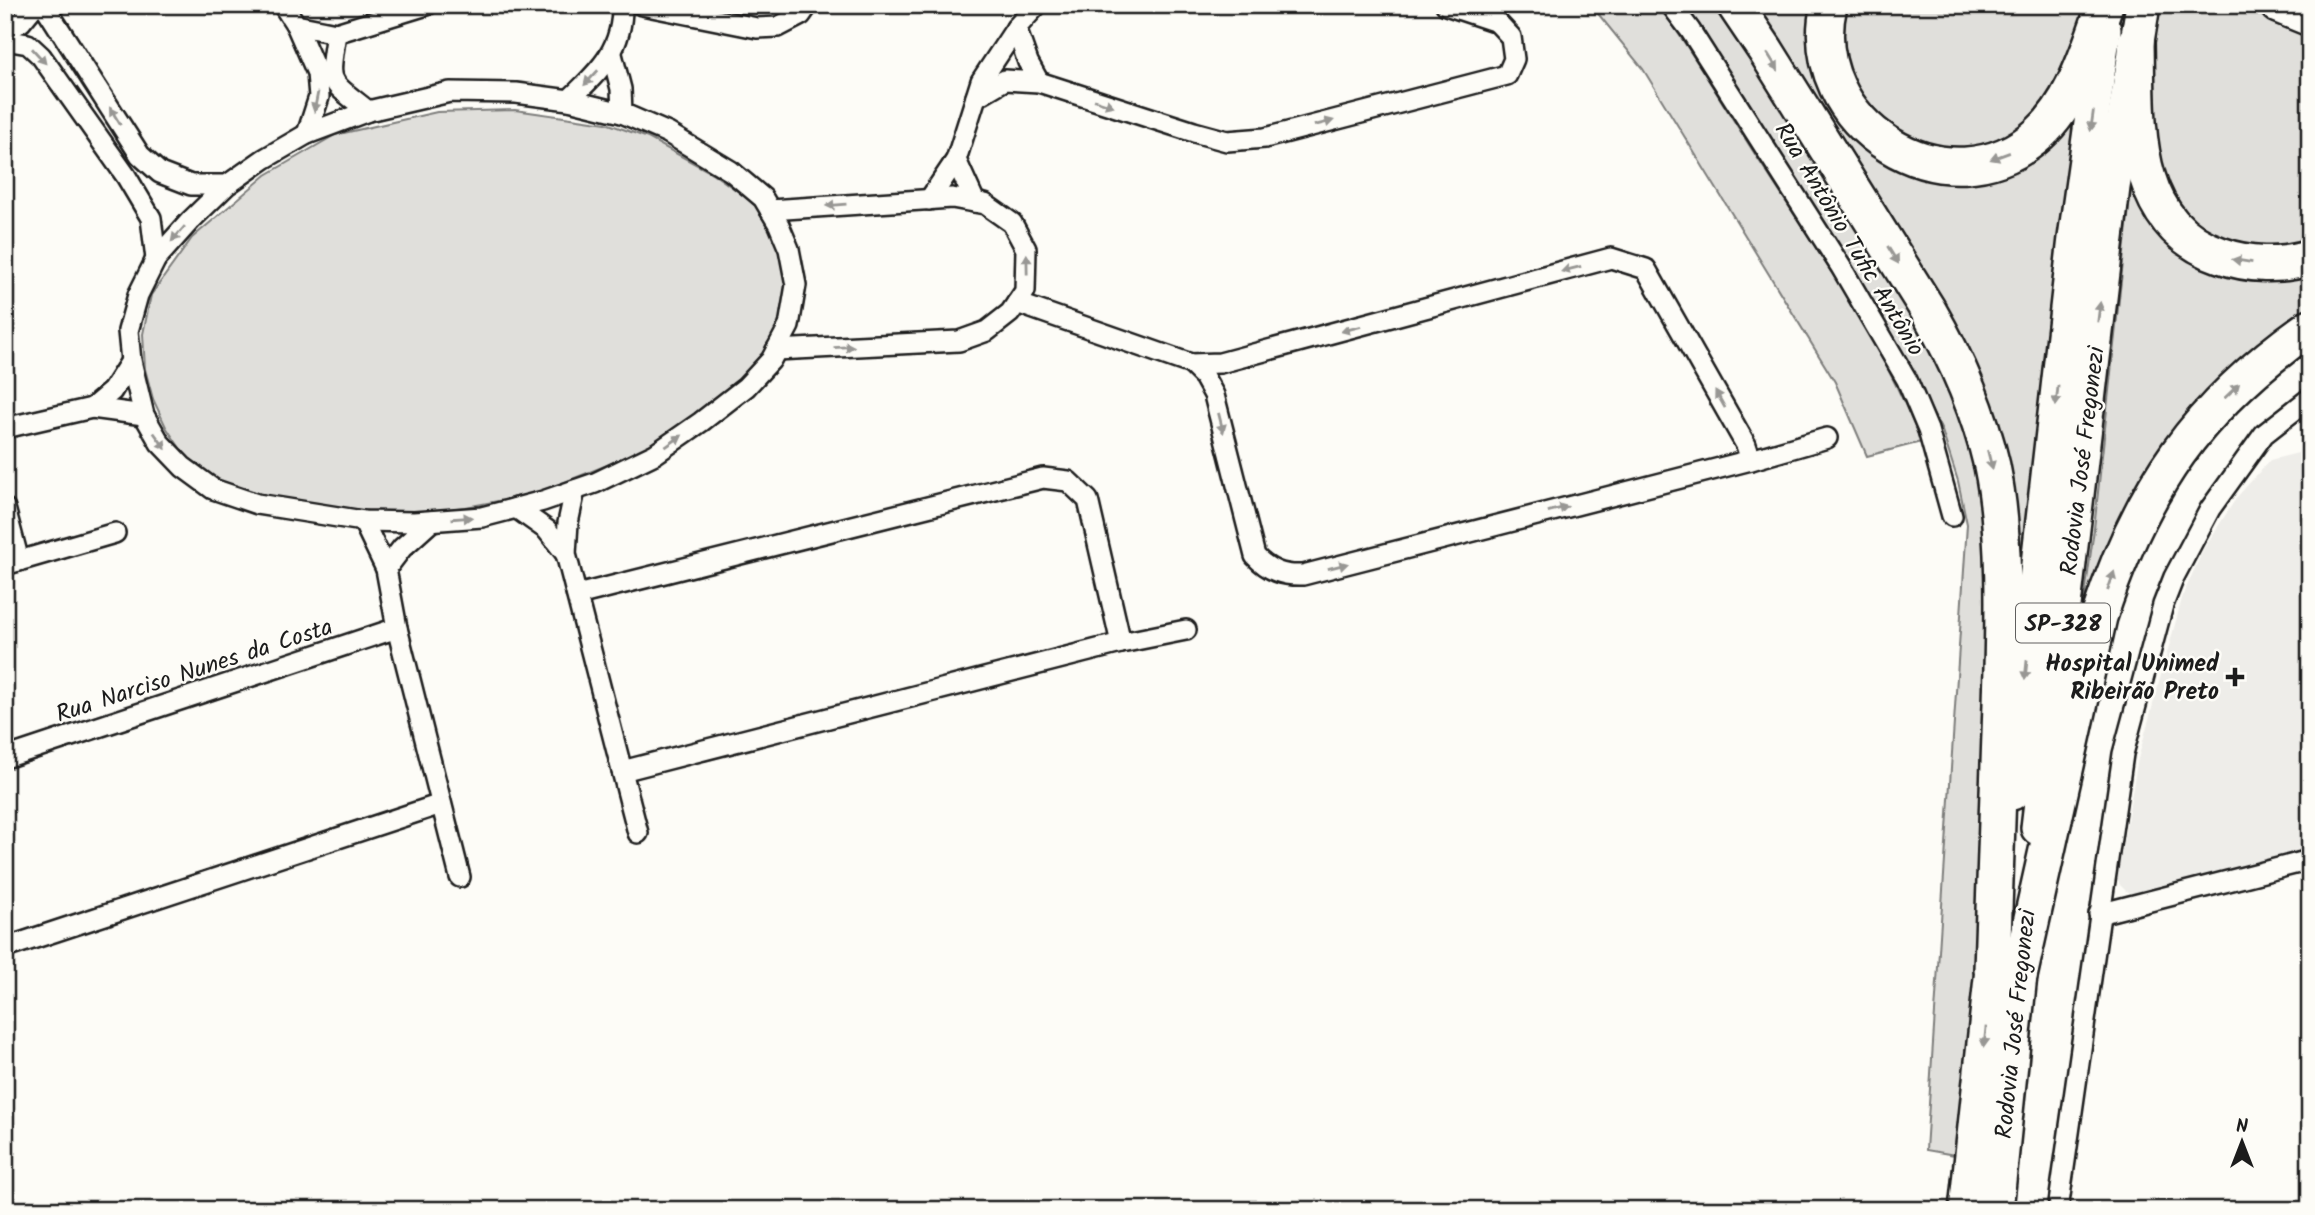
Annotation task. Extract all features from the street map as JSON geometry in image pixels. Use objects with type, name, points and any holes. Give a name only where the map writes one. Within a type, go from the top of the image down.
[{"type":"highway","points":[[1735,5],[1928,310],[1964,379],[1981,425],[1998,507],[2001,570],[2005,975]]},
{"type":"highway","points":[[1829,5],[1825,33],[1828,63],[1846,105],[1865,127],[1890,146],[1919,160],[1947,165],[1975,163],[2005,155],[2029,142],[2048,126],[2070,92],[2106,5]]},
{"type":"highway","name":"Rodovia José Fregonezi","points":[[1988,1209],[2005,975],[2075,238],[2106,5]]},
{"type":"highway","name":"Rodovia José Fregonezi","points":[[2005,975],[2044,786],[2113,187],[2143,5]]},
{"type":"highway","points":[[2278,5],[2310,18]]},
{"type":"highway","points":[[2136,41],[2137,105],[2143,166],[2149,188],[2166,215],[2196,244],[2230,259],[2281,263],[2310,257]]},
{"type":"highway","points":[[2005,975],[2099,617],[2129,536],[2164,471],[2201,423],[2250,374],[2310,327]]},
{"type":"street","points":[[5,32],[21,22],[35,5]]},
{"type":"street","points":[[44,5],[140,155],[160,173],[191,185],[227,185]]},
{"type":"street","points":[[283,5],[324,72],[333,83],[368,111]]},
{"type":"street","points":[[296,25],[336,33],[427,5]]},
{"type":"street","points":[[569,100],[612,54],[622,5]]},
{"type":"street","points":[[642,5],[757,28],[778,27],[801,15],[808,5]]},
{"type":"street","points":[[929,200],[956,160],[981,81],[1016,28],[1037,5]]},
{"type":"street","points":[[976,97],[1005,79],[1039,82],[1227,141],[1265,138],[1507,75],[1514,59],[1511,37],[1497,22],[1446,5]]},
{"type":"street","name":"Rua Antônio Tufic Antônio","points":[[1671,5],[1690,30],[1820,233],[1889,347],[1907,380],[1928,430],[1952,516]]},
{"type":"street","points":[[1016,28],[1028,62],[1039,82]]},
{"type":"street","points":[[307,134],[336,33]]},
{"type":"street","points":[[5,40],[28,44],[41,56],[112,156],[151,218],[156,259]]},
{"type":"street","points":[[612,54],[621,89],[622,113]]},
{"type":"street","points":[[450,92],[516,93],[569,100],[622,113],[668,133],[731,171],[763,198],[789,249],[796,285],[789,326],[771,360],[746,387],[664,447],[595,483],[482,517],[432,521],[363,521],[257,504],[213,489],[183,467],[160,443],[144,415],[131,361],[128,331],[138,295],[156,259],[227,185],[307,134],[368,111],[450,92]]},
{"type":"street","points":[[112,156],[132,143]]},
{"type":"street","points":[[956,160],[975,202]]},
{"type":"street","points":[[770,210],[952,198],[985,204],[1012,223],[1026,249],[1025,291],[1010,313],[987,331],[959,341],[776,350]]},
{"type":"street","points":[[1017,303],[1191,364],[1231,362],[1611,258],[1646,269],[1739,433],[1751,460]]},
{"type":"street","points":[[92,408],[111,391],[131,361]]},
{"type":"street","points":[[1214,396],[1221,374],[1231,362]]},
{"type":"street","points":[[1191,364],[1203,377],[1214,396],[1255,556],[1263,565],[1287,576],[1303,575],[1827,438]]},
{"type":"street","points":[[2058,1210],[2123,754],[2163,606],[2174,577],[2210,509],[2264,434],[2310,398]]},
{"type":"street","points":[[5,428],[92,408],[144,415]]},
{"type":"street","points":[[577,595],[1043,478],[1068,481],[1088,500],[1121,643]]},
{"type":"street","points":[[575,490],[568,523],[566,554],[638,832]]},
{"type":"street","points":[[5,508],[12,563],[115,533]]},
{"type":"street","points":[[516,508],[547,530],[566,554]]},
{"type":"street","points":[[363,521],[386,569],[397,628],[460,877]]},
{"type":"street","points":[[386,569],[402,548],[432,521]]},
{"type":"street","name":"Rua Narciso Nunes da Costa","points":[[5,758],[397,628]]},
{"type":"street","points":[[622,771],[1121,643],[1186,630]]},
{"type":"street","points":[[5,948],[441,804]]},
{"type":"street","points":[[2099,914],[2310,860]]},
{"type":"shaded area","points":[[1591,5],[1659,5],[1850,302],[1889,371],[1921,442],[1867,456],[1835,382],[1643,69]]},
{"type":"shaded area","points":[[1685,5],[1730,5],[1919,306],[1990,483],[1978,971],[1955,1155],[1926,1150],[1967,524],[1958,481],[1942,431],[1892,334],[1783,156]]},
{"type":"shaded area","points":[[1752,5],[1821,5],[1820,62],[1933,174],[2075,114],[2022,587],[1975,371],[1867,178]]},
{"type":"shaded area","points":[[1844,5],[2085,5],[2077,31],[2041,114],[2006,142],[1961,152],[1922,147],[1879,121],[1846,73],[1837,26]]},
{"type":"shaded area","points":[[2153,5],[2265,5],[2310,24],[2310,252],[2209,244],[2153,177]]},
{"type":"shaded area","points":[[515,110],[606,123],[648,138],[712,173],[757,205],[777,235],[787,286],[776,336],[741,380],[652,447],[535,494],[466,507],[397,514],[264,498],[210,477],[184,454],[166,427],[153,399],[145,369],[143,334],[151,295],[192,238],[266,175],[335,135],[437,112]]},
{"type":"shaded area","points":[[2135,152],[2186,246],[2310,263],[2310,311],[2233,369],[2077,654],[2094,529]]},
{"type":"shaded area","name":"Hospital Unimed Ribeirão Preto","points":[[2310,450],[2310,850],[2147,894],[2126,891],[2117,877],[2138,759],[2183,595],[2203,550],[2237,497],[2270,460]]},
{"type":"place","name":"Hospital Unimed Ribeirão Preto","points":[[2235,677]]}]
